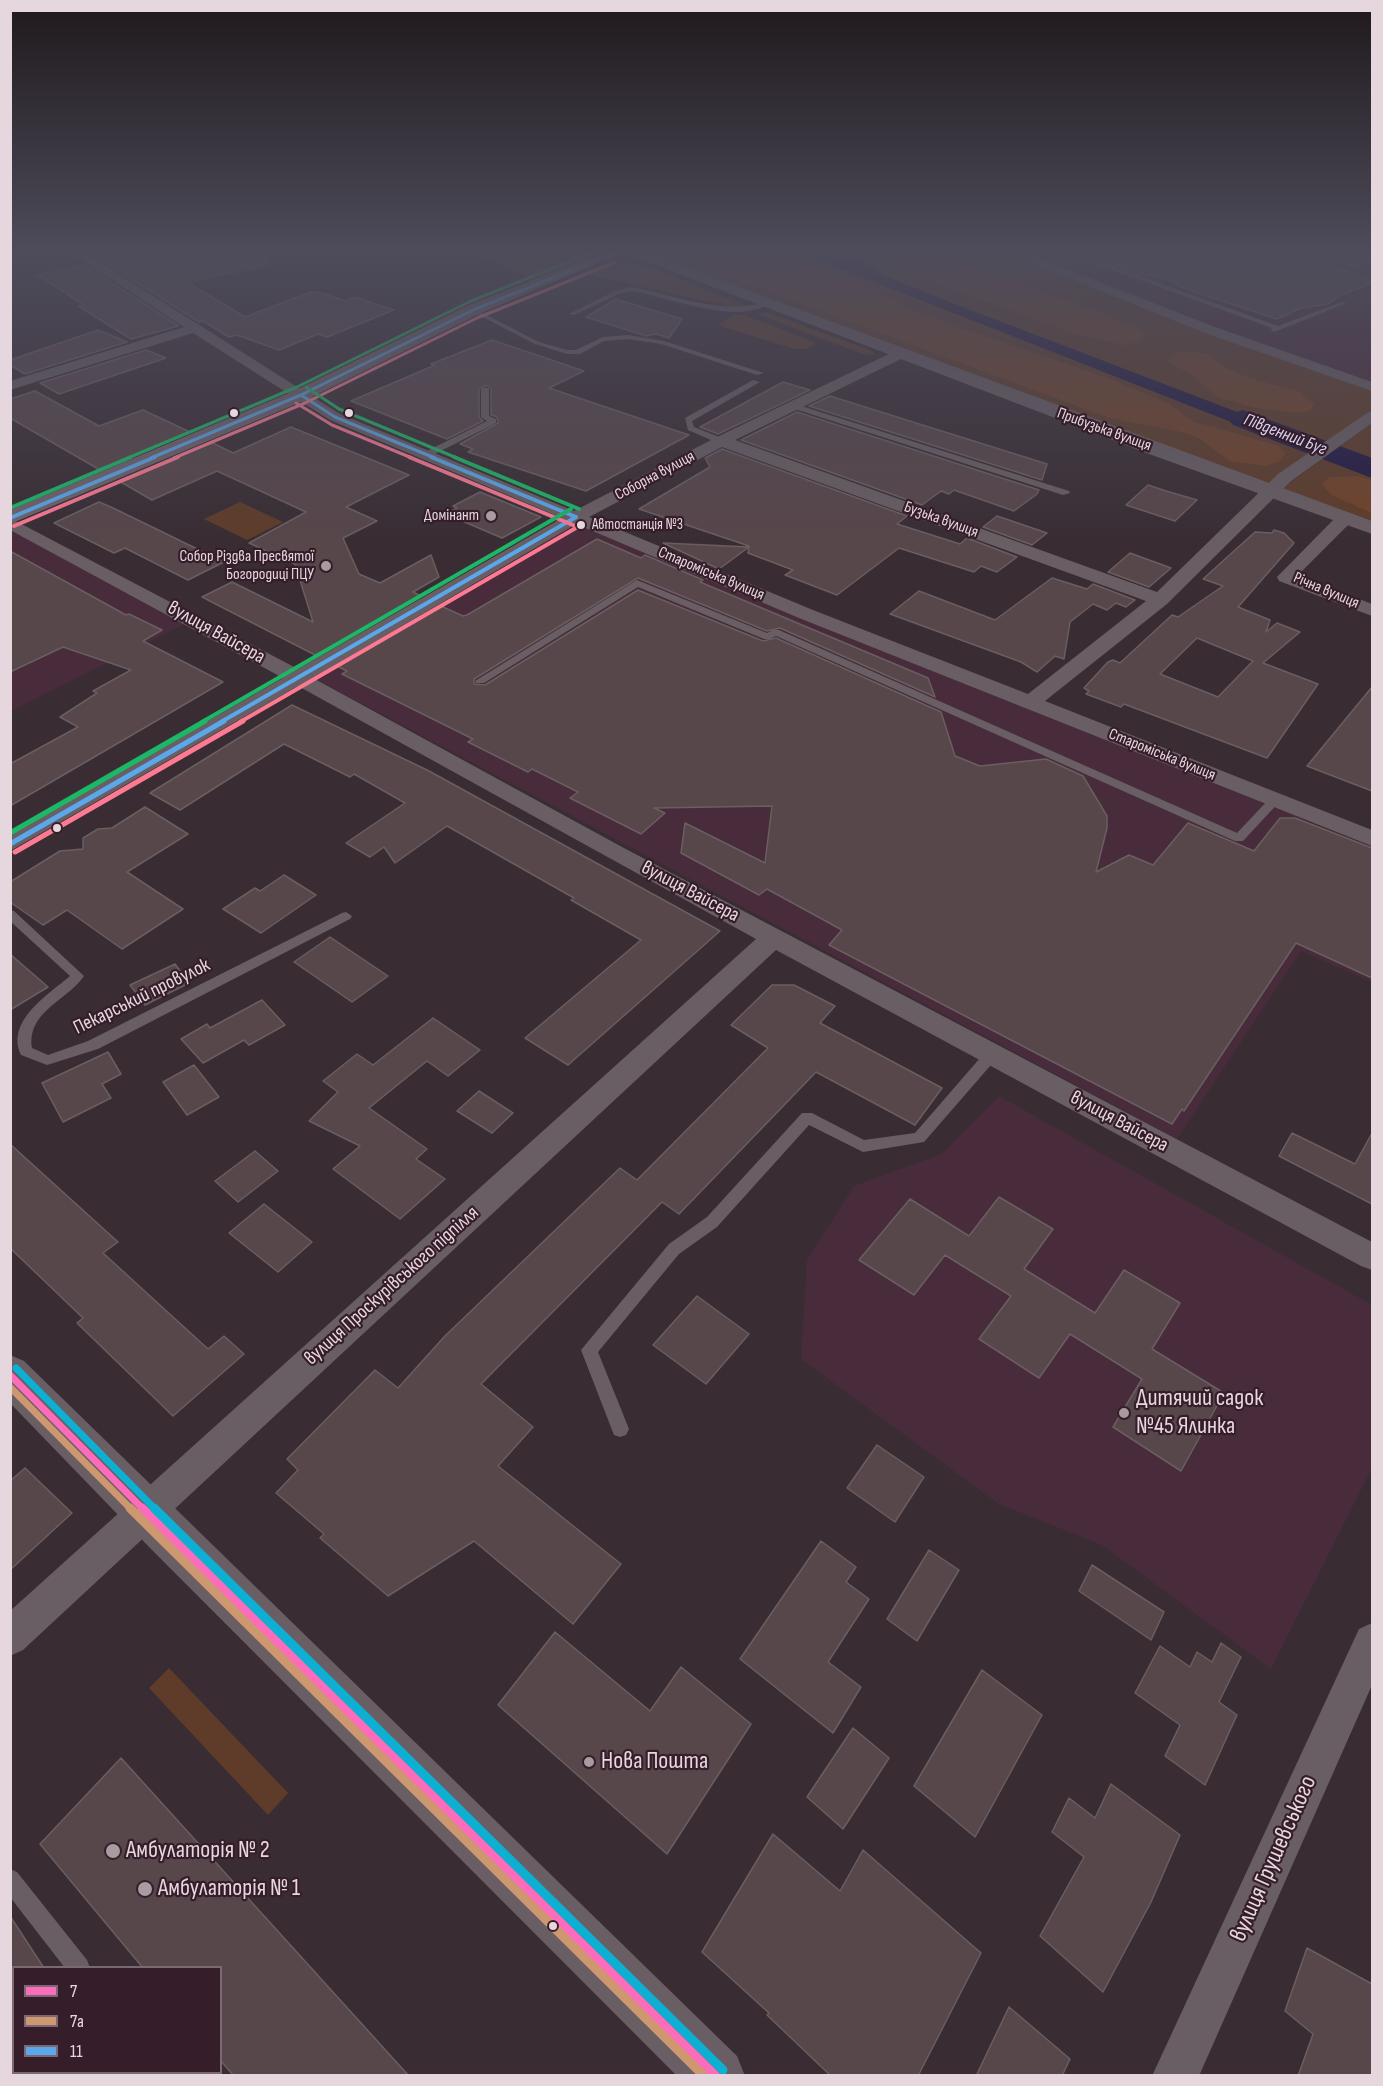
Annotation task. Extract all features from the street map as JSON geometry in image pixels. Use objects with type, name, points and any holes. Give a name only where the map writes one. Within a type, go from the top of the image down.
[{"type":"main road","points":[[10,521],[301,395],[389,351]]},
{"type":"street","points":[[10,386],[121,351]]},
{"type":"street","name":"Староміська вулиця","points":[[232,351],[335,417],[806,614],[1372,838]]},
{"type":"street","name":"Прибузька вулиця","points":[[893,351],[1372,528]]},
{"type":"street","points":[[1271,351],[1372,387]]},
{"type":"street","name":"Соборна вулиця","points":[[10,844],[576,517],[721,441],[900,354]]},
{"type":"street","points":[[1030,703],[1160,600],[1270,490],[1304,463],[1372,416]]},
{"type":"street","name":"Бузька вулиця","points":[[721,441],[1160,600]]},
{"type":"street","name":"Річна вулиця","points":[[1346,517],[1286,577],[1372,610]]},
{"type":"street","name":"вулиця Вайсера","points":[[10,521],[774,937],[1372,1257]]},
{"type":"street","name":"вулиця Проскурівського підпілля","points":[[10,1637],[774,937]]},
{"type":"street","points":[[10,1374],[145,1511],[717,2076]]},
{"type":"street","name":"вулиця Грушевського","points":[[1175,2076],[1372,1642]]},
{"type":"lane","points":[[692,351],[760,373]]},
{"type":"lane","points":[[721,441],[691,428],[688,420],[756,382]]},
{"type":"lane","points":[[426,454],[493,421],[485,417],[484,389]]},
{"type":"lane","points":[[795,406],[1066,493]]},
{"type":"lane","points":[[480,681],[637,583],[766,637],[776,632],[1239,838],[1275,800]]},
{"type":"lane","name":"Пекарський провулок","points":[[10,914],[78,976],[29,1019],[22,1038],[26,1051],[47,1060],[93,1045],[346,915]]},
{"type":"lane","points":[[620,1429],[589,1350],[674,1249],[712,1222],[807,1117],[863,1146],[919,1138],[992,1054]]},
{"type":"lane","points":[[10,1879],[77,1966]]},
{"type":"shaded area","points":[[856,351],[872,351],[874,355]]},
{"type":"shaded area","points":[[905,351],[1261,351],[1372,390],[1372,410],[1267,485]]},
{"type":"shaded area","points":[[930,351],[1029,351],[1108,378],[1170,404],[1194,422],[1277,445],[1286,453],[1280,461],[1266,466],[1230,461],[1197,437],[1109,418]]},
{"type":"shaded area","points":[[1186,351],[1208,354],[1226,368],[1246,377],[1300,392],[1314,404],[1310,411],[1296,413],[1256,408],[1216,397],[1193,375],[1168,362],[1172,354]]},
{"type":"shaded area","points":[[1279,351],[1372,351],[1372,383]]},
{"type":"shaded area","points":[[1372,423],[1372,523],[1280,490]]},
{"type":"shaded area","points":[[1357,476],[1372,480],[1372,513],[1331,495],[1322,484],[1329,477]]},
{"type":"shaded area","points":[[240,502],[283,522],[247,540],[204,519]]},
{"type":"shaded area","points":[[577,523],[800,618],[1372,844],[1372,982],[1301,951],[1177,1139],[310,676]]},
{"type":"shaded area","points":[[11,530],[185,624],[11,711]]},
{"type":"shaded area","name":"Дитячий садок №45 Ялинка","points":[[999,1096],[1372,1305],[1372,1468],[1271,1669],[1102,1545],[999,1504],[801,1359],[807,1260],[854,1186],[942,1154]]},
{"type":"shaded area","points":[[169,1668],[288,1793],[268,1815],[149,1688]]},
{"type":"water","points":[[1051,351],[1079,351],[1313,441],[1300,449]]},
{"type":"building","points":[[35,351],[97,351],[25,374],[10,365],[10,360]]},
{"type":"building","points":[[142,351],[149,351],[166,358],[59,394],[40,383]]},
{"type":"building","points":[[463,351],[526,351],[584,371],[549,388],[689,435],[586,491],[468,452],[473,449],[460,444],[498,423],[497,417],[491,415],[491,389],[486,385],[479,389],[479,417],[483,421],[447,439],[351,401],[435,365],[431,364]]},
{"type":"building","points":[[783,382],[810,390],[718,434],[700,427]]},
{"type":"building","points":[[35,391],[99,426],[143,410],[190,432],[100,470],[10,418],[10,399]]},
{"type":"building","points":[[830,396],[1047,464],[1042,480],[809,406]]},
{"type":"building","points":[[797,412],[1039,490],[1014,511],[954,490],[949,494],[941,491],[922,505],[741,440]]},
{"type":"building","points":[[291,427],[409,475],[346,507],[377,521],[343,538],[359,574],[380,583],[431,555],[439,577],[413,592],[421,596],[317,656],[202,597],[232,582],[313,622],[295,564],[249,543],[306,512],[217,471],[152,500],[119,481],[211,442],[233,453]]},
{"type":"building","points":[[722,449],[907,516],[897,524],[960,544],[967,538],[1017,557],[997,572],[981,566],[974,572],[899,548],[837,595],[785,575],[793,570],[748,553],[749,546],[639,509],[710,467],[705,458]]},
{"type":"building","points":[[1148,485],[1197,500],[1175,521],[1126,505]]},
{"type":"building","name":"Домінант","points":[[480,492],[541,517],[502,538],[446,514],[457,508],[453,506]]},
{"type":"building","points":[[99,502],[224,562],[188,580],[125,548],[114,553],[54,523]]},
{"type":"building","points":[[997,516],[1047,533],[1032,545],[983,527]]},
{"type":"building","points":[[1274,530],[1284,533],[1294,543],[1238,607],[1270,620],[1266,632],[1277,623],[1300,632],[1263,663],[1318,684],[1267,758],[1124,704],[1121,707],[1086,694],[1089,691],[1084,688],[1108,662],[1113,660],[1120,663],[1172,615],[1178,617],[1223,586],[1203,579],[1255,532],[1272,533]],"holes":[[[1197,638],[1253,661],[1218,697],[1160,674]]]},
{"type":"building","points":[[597,539],[641,558],[645,555],[703,580],[700,582],[928,678],[935,697],[780,628],[767,631],[638,578],[474,679],[474,684],[485,685],[638,590],[763,641],[776,638],[941,712],[955,756],[980,766],[1046,759],[1083,776],[1107,816],[1107,828],[1096,872],[1129,855],[1153,865],[1188,823],[1254,851],[1280,818],[1295,818],[1372,848],[1372,978],[1296,943],[1184,1111],[1182,1109],[1172,1124],[829,945],[842,930],[767,889],[759,895],[681,853],[685,823],[765,863],[772,806],[654,808],[665,813],[641,834],[570,798],[578,792],[532,769],[528,772],[468,742],[473,739],[342,674],[347,671],[337,666],[441,606],[463,616],[467,615]]},
{"type":"building","points":[[663,543],[749,547],[719,569]]},
{"type":"building","points":[[10,551],[126,615],[129,614],[162,630],[143,641],[223,682],[10,806],[10,764],[78,727],[60,717],[97,693],[93,691],[131,670],[63,647],[10,672]]},
{"type":"building","points":[[1130,553],[1171,568],[1149,587],[1108,572]]},
{"type":"building","points":[[1052,578],[1087,589],[1093,584],[1135,600],[1126,607],[1116,603],[1107,610],[1093,604],[1070,622],[1064,659],[1055,656],[1037,672],[1021,662],[890,614],[919,591],[995,620]]},
{"type":"building","points":[[1372,687],[1372,791],[1307,766]]},
{"type":"building","points":[[292,705],[429,771],[720,931],[568,1065],[525,1038],[641,940],[571,900],[574,898],[447,826],[395,863],[384,847],[370,857],[346,843],[405,803],[354,774],[350,777],[284,744],[180,810],[150,793]]},
{"type":"building","points":[[145,807],[188,834],[127,872],[183,909],[122,949],[67,910],[43,925],[10,902],[10,882],[60,851],[83,849],[83,838],[98,829],[112,828]]},
{"type":"building","points":[[284,875],[316,895],[261,933],[223,909],[255,888],[260,891]]},
{"type":"building","points":[[330,937],[388,976],[352,1002],[294,962]]},
{"type":"building","points":[[10,954],[48,987],[10,1010]]},
{"type":"building","points":[[175,964],[189,983],[145,1005],[130,985]]},
{"type":"building","points":[[772,985],[794,985],[835,1006],[820,1023],[942,1088],[915,1125],[816,1072],[679,1214],[662,1202],[481,1384],[533,1427],[498,1466],[621,1564],[573,1624],[474,1541],[388,1596],[320,1538],[324,1534],[276,1493],[298,1470],[287,1459],[375,1370],[398,1388],[445,1336],[620,1168],[637,1180],[768,1048],[731,1025]]},
{"type":"building","points":[[262,1000],[285,1025],[249,1045],[244,1040],[203,1063],[181,1039],[207,1024],[210,1028]]},
{"type":"building","points":[[433,1018],[480,1050],[448,1076],[427,1061],[369,1108],[427,1149],[416,1159],[445,1179],[400,1219],[333,1169],[360,1146],[309,1121],[338,1092],[323,1081],[357,1054],[373,1065]]},
{"type":"building","points":[[108,1052],[121,1074],[102,1084],[111,1098],[63,1122],[42,1083]]},
{"type":"building","points":[[194,1065],[219,1097],[187,1115],[163,1082]]},
{"type":"building","points":[[479,1091],[513,1113],[492,1133],[457,1111]]},
{"type":"building","points":[[1292,1133],[1355,1164],[1372,1133],[1372,1204],[1279,1156]]},
{"type":"building","points":[[10,1144],[118,1242],[103,1253],[208,1349],[224,1336],[244,1354],[173,1416],[77,1323],[83,1318],[10,1248]]},
{"type":"building","points":[[255,1151],[278,1171],[238,1202],[215,1181]]},
{"type":"building","points":[[999,1197],[1053,1229],[1024,1269],[1095,1313],[1124,1270],[1180,1303],[1152,1349],[1224,1393],[1181,1471],[1113,1427],[1142,1379],[1070,1334],[1039,1378],[979,1339],[1011,1296],[945,1255],[914,1295],[859,1260],[910,1199],[969,1236]]},
{"type":"building","points":[[264,1204],[312,1242],[278,1272],[229,1233]]},
{"type":"building","points":[[697,1296],[749,1334],[706,1384],[653,1345]]},
{"type":"building","points":[[877,1445],[924,1477],[895,1522],[847,1488]]},
{"type":"building","points":[[25,1468],[72,1513],[10,1570],[10,1481]]},
{"type":"building","points":[[821,1541],[856,1567],[846,1582],[869,1599],[828,1662],[861,1687],[833,1733],[740,1659]]},
{"type":"building","points":[[929,1550],[959,1570],[917,1641],[887,1619]]},
{"type":"building","points":[[1092,1565],[1164,1612],[1151,1640],[1079,1591]]},
{"type":"building","points":[[555,1632],[650,1711],[681,1667],[751,1724],[667,1854],[498,1705]]},
{"type":"building","points":[[1221,1643],[1241,1657],[1219,1702],[1237,1715],[1205,1785],[1165,1756],[1180,1725],[1135,1693],[1160,1646],[1190,1667],[1197,1652],[1212,1662]]},
{"type":"building","points":[[982,1670],[1042,1715],[975,1837],[914,1786]]},
{"type":"building","points":[[853,1728],[889,1758],[843,1829],[807,1797]]},
{"type":"building","points":[[121,1758],[409,2076],[234,2076],[222,2062],[222,1966],[141,1966],[40,1844]]},
{"type":"building","points":[[1111,1784],[1180,1835],[1151,1902],[1103,1992],[1040,1936],[1084,1857],[1052,1832],[1069,1798],[1095,1818]]},
{"type":"building","points":[[773,1834],[840,1891],[863,1850],[981,1953],[918,2076],[831,2076],[767,2015],[769,2013],[702,1952]]},
{"type":"building","points":[[10,1916],[43,1966],[12,1966],[10,1968]]},
{"type":"building","points":[[1307,1948],[1372,1984],[1372,2076],[1298,2076],[1313,2034],[1285,2011]]},
{"type":"building","points":[[1009,2007],[1070,2059],[1062,2076],[976,2076]]},
{"type":"waterway","name":"Південний Буг","points":[[1243,419],[1372,469]]},
{"type":"transit line","points":[[10,508],[297,387],[369,351]]},
{"type":"transit line","name":"11","points":[[10,518],[301,395],[389,351]]},
{"type":"transit line","points":[[14,526],[305,403],[410,351]]},
{"type":"transit line","points":[[306,387],[339,409],[579,509]]},
{"type":"transit line","name":"11","points":[[301,395],[335,417],[576,517]]},
{"type":"transit line","points":[[296,403],[332,425],[573,525]]},
{"type":"transit line","points":[[10,833],[571,509]]},
{"type":"transit line","name":"11","points":[[10,844],[576,517]]},
{"type":"transit line","points":[[15,852],[581,525]]},
{"type":"transit line","points":[[16,1368],[173,1527],[723,2070]]},
{"type":"transit line","name":"7","points":[[10,1375],[716,2076]]},
{"type":"transit line","name":"7а","points":[[10,1387],[704,2076]]},
{"type":"place","name":"Домінант","points":[[491,516]]},
{"type":"place","name":"Автостанція №3","points":[[581,525]]},
{"type":"place","name":"Собор Різдва Пресвятої Богородиці ПЦУ","points":[[326,566]]},
{"type":"place","name":"Дитячий садок №45 Ялинка","points":[[1124,1413]]},
{"type":"place","name":"Нова Пошта","points":[[589,1762]]},
{"type":"place","name":"Амбулаторія № 2","points":[[113,1851]]},
{"type":"place","name":"Амбулаторія № 1","points":[[145,1889]]}]
